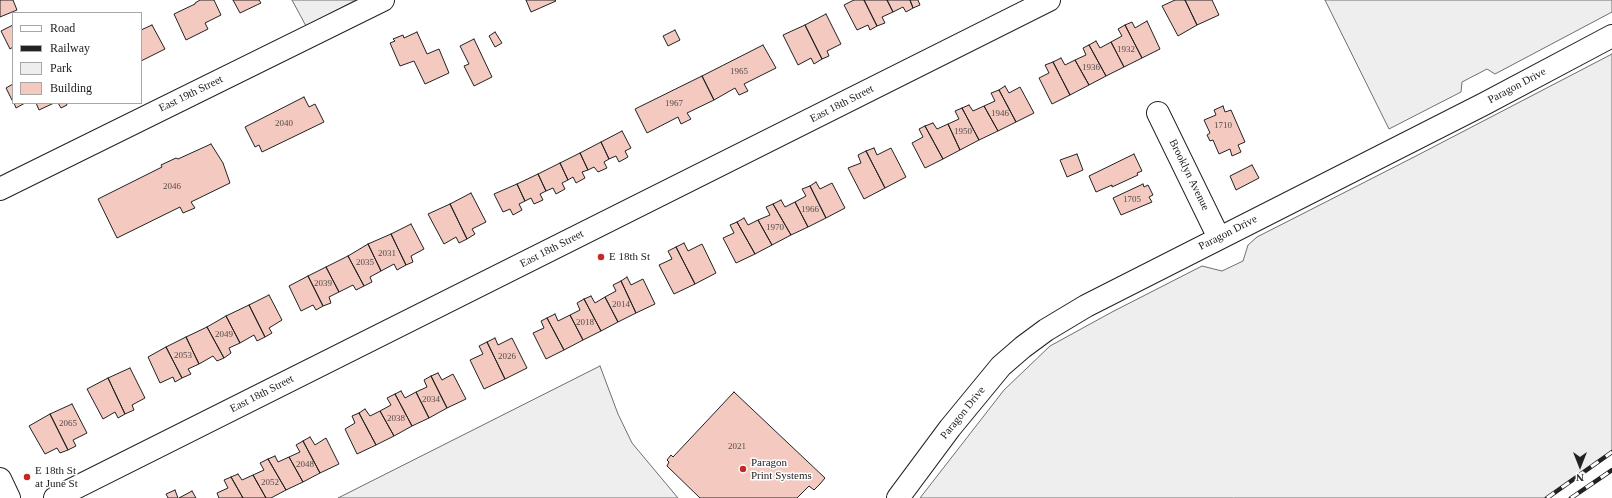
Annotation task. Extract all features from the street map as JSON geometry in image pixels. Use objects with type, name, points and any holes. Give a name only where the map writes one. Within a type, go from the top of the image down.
[{"type":"street","name":"East 19th Street","points":[[0,189],[383,0]]},
{"type":"street","name":"East 18th Street","points":[[55,498],[1049,0]]},
{"type":"street","name":"Paragon Drive","points":[[898,498],[950,428],[1001,366],[1046,330],[1086,306],[1484,104],[1612,36]]},
{"type":"street","name":"Brooklyn Avenue","points":[[1158,113],[1219,238]]},
{"type":"street","points":[[0,479],[9,498]]},
{"type":"green space","points":[[292,0],[356,0],[306,26]]},
{"type":"green space","points":[[1325,0],[1612,0],[1612,12],[1495,74],[1487,69],[1462,82],[1461,92],[1389,129]]},
{"type":"green space","points":[[1612,54],[1612,452],[1547,498],[920,498],[1004,390],[1050,346],[1112,312],[1202,266],[1222,271],[1243,261],[1248,245],[1257,237]]},
{"type":"green space","points":[[600,366],[618,414],[632,443],[678,498],[338,498]]},
{"type":"building","points":[[0,0],[13,0],[17,10],[0,17]]},
{"type":"building","points":[[200,0],[214,0],[221,15],[205,23],[208,29],[186,40],[174,14]]},
{"type":"building","points":[[233,0],[259,0],[261,3],[240,13]]},
{"type":"building","points":[[526,0],[555,0],[556,1],[531,12]]},
{"type":"building","points":[[854,0],[864,0],[877,26],[870,30],[868,25],[857,30],[844,5]]},
{"type":"building","points":[[864,0],[887,0],[893,12],[882,17],[885,23],[877,26]]},
{"type":"building","points":[[887,0],[910,0],[913,8],[906,12],[903,7],[893,12]]},
{"type":"building","points":[[910,0],[918,0],[920,5],[913,8]]},
{"type":"building","points":[[1175,0],[1185,0],[1197,25],[1178,36],[1162,6]]},
{"type":"building","points":[[1185,0],[1212,0],[1219,15],[1197,25]]},
{"type":"building","points":[[826,14],[841,44],[827,51],[829,56],[822,59],[805,25]]},
{"type":"building","points":[[1147,21],[1160,49],[1142,58],[1125,25],[1132,22],[1135,28]]},
{"type":"building","points":[[152,25],[165,49],[142,60],[142,30]]},
{"type":"building","points":[[805,25],[822,59],[814,64],[811,58],[798,65],[783,35]]},
{"type":"building","points":[[1125,25],[1142,58],[1124,67],[1111,42],[1122,36],[1118,29]]},
{"type":"building","points":[[12,26],[12,48],[10,49],[1,31]]},
{"type":"building","points":[[675,30],[680,40],[668,46],[663,36]]},
{"type":"building","points":[[417,32],[427,54],[439,49],[449,73],[425,84],[414,61],[400,66],[390,43],[395,41],[393,39],[403,35],[404,38]]},
{"type":"building","points":[[495,32],[502,43],[495,47],[489,36]]},
{"type":"building","points":[[474,39],[492,77],[474,86],[464,66],[469,64],[460,46]]},
{"type":"building","points":[[1096,41],[1100,48],[1111,42],[1124,67],[1106,76],[1089,45]]},
{"type":"building","points":[[763,45],[776,68],[744,84],[748,91],[739,95],[735,88],[714,100],[702,76]]},
{"type":"building","points":[[1089,45],[1106,76],[1089,85],[1075,60],[1086,55],[1083,48]]},
{"type":"building","points":[[1061,58],[1065,65],[1075,60],[1089,85],[1070,95],[1053,62]]},
{"type":"building","points":[[1053,62],[1070,95],[1052,104],[1039,78],[1049,73],[1045,65]]},
{"type":"building","points":[[702,76],[714,100],[687,113],[691,119],[681,124],[678,117],[647,133],[635,109]]},
{"type":"building","points":[[12,85],[12,100],[6,88]]},
{"type":"building","points":[[1005,86],[1009,93],[1020,87],[1034,113],[1016,122],[999,90]]},
{"type":"building","points":[[999,90],[1016,122],[998,131],[984,106],[995,101],[991,93]]},
{"type":"building","points":[[304,97],[309,107],[315,104],[324,122],[262,152],[259,145],[255,147],[245,127]]},
{"type":"building","points":[[14,104],[23,104],[16,108]]},
{"type":"building","points":[[36,104],[52,104],[39,110]]},
{"type":"building","points":[[59,104],[66,104],[67,105],[61,108]]},
{"type":"building","points":[[969,105],[973,111],[984,106],[998,131],[979,140],[962,108]]},
{"type":"building","points":[[1223,106],[1225,112],[1231,110],[1245,142],[1238,145],[1241,152],[1232,156],[1230,149],[1219,154],[1213,140],[1210,141],[1207,135],[1210,133],[1204,120],[1216,115],[1214,110]]},
{"type":"building","points":[[962,108],[979,140],[960,150],[948,124],[959,119],[955,111]]},
{"type":"building","points":[[933,123],[937,129],[948,124],[960,150],[943,159],[925,126]]},
{"type":"building","points":[[925,126],[943,159],[925,168],[912,143],[923,137],[919,129]]},
{"type":"building","points":[[622,131],[631,148],[625,151],[628,157],[619,162],[616,156],[609,159],[601,142]]},
{"type":"building","points":[[601,142],[609,159],[604,162],[607,168],[598,172],[594,167],[588,170],[580,153]]},
{"type":"building","points":[[211,144],[223,163],[230,183],[191,202],[195,208],[183,213],[180,207],[117,238],[98,199],[162,167],[161,165]]},
{"type":"building","points":[[874,148],[877,155],[891,148],[906,177],[885,188],[866,151]]},
{"type":"building","points":[[866,151],[885,188],[864,199],[848,168],[861,163],[858,155]]},
{"type":"building","points":[[580,153],[588,170],[582,172],[585,178],[576,183],[573,177],[568,180],[560,163]]},
{"type":"building","points":[[1077,154],[1083,170],[1067,177],[1060,160]]},
{"type":"building","points":[[1134,154],[1142,171],[1137,173],[1138,175],[1112,187],[1112,185],[1096,192],[1089,176]]},
{"type":"building","points":[[560,163],[568,180],[562,183],[565,189],[556,194],[553,188],[546,191],[538,174]]},
{"type":"building","points":[[1252,165],[1259,178],[1236,190],[1230,176]]},
{"type":"building","points":[[538,174],[546,191],[540,194],[543,200],[534,204],[531,198],[525,201],[517,184]]},
{"type":"building","points":[[816,182],[820,189],[832,183],[845,208],[826,218],[810,186]]},
{"type":"building","points":[[517,184],[525,201],[519,204],[522,210],[513,215],[510,209],[503,212],[494,194]]},
{"type":"building","points":[[1143,184],[1144,187],[1148,185],[1153,195],[1149,197],[1152,202],[1121,215],[1113,198]]},
{"type":"building","points":[[810,186],[826,218],[808,227],[795,202],[806,196],[802,189]]},
{"type":"building","points":[[471,193],[486,222],[472,229],[475,234],[467,239],[450,204]]},
{"type":"building","points":[[781,200],[785,207],[795,202],[808,227],[791,235],[773,204]]},
{"type":"building","points":[[450,204],[467,239],[459,243],[456,237],[444,244],[428,214]]},
{"type":"building","points":[[773,204],[791,235],[772,245],[758,220],[770,215],[766,207]]},
{"type":"building","points":[[744,218],[748,225],[758,220],[772,245],[755,254],[737,222]]},
{"type":"building","points":[[737,222],[755,254],[736,263],[723,238],[734,233],[730,225]]},
{"type":"building","points":[[411,224],[424,249],[411,256],[413,262],[406,265],[391,234]]},
{"type":"building","points":[[391,234],[406,265],[397,270],[394,264],[381,271],[368,244]]},
{"type":"building","points":[[684,243],[688,251],[702,244],[716,273],[695,284],[676,247]]},
{"type":"building","points":[[368,244],[381,271],[370,277],[372,282],[364,286],[348,256]]},
{"type":"building","points":[[676,247],[695,284],[674,294],[659,265],[672,259],[668,251]]},
{"type":"building","points":[[348,256],[364,286],[356,290],[353,285],[339,292],[326,267]]},
{"type":"building","points":[[326,267],[339,292],[329,297],[331,303],[323,306],[308,276]]},
{"type":"building","points":[[308,276],[323,306],[316,310],[313,305],[301,311],[289,286]]},
{"type":"building","points":[[627,277],[631,285],[643,279],[655,304],[636,313],[621,281]]},
{"type":"building","points":[[621,281],[636,313],[618,322],[605,297],[616,291],[613,285]]},
{"type":"building","points":[[269,295],[282,320],[269,328],[272,333],[265,337],[249,305]]},
{"type":"building","points":[[591,296],[595,303],[605,297],[618,322],[601,331],[584,299]]},
{"type":"building","points":[[584,299],[601,331],[583,340],[570,315],[580,310],[577,303]]},
{"type":"building","points":[[249,305],[265,337],[257,341],[254,335],[240,343],[226,316]]},
{"type":"building","points":[[555,314],[558,321],[570,315],[583,340],[564,350],[547,318]]},
{"type":"building","points":[[226,316],[240,343],[229,348],[231,353],[224,358],[207,327]]},
{"type":"building","points":[[547,318],[564,350],[546,359],[533,333],[544,328],[541,321]]},
{"type":"building","points":[[207,327],[224,358],[217,361],[213,356],[199,364],[186,337]]},
{"type":"building","points":[[186,337],[199,364],[188,369],[191,374],[182,378],[166,347]]},
{"type":"building","points":[[495,338],[498,345],[512,338],[527,368],[505,379],[487,342]]},
{"type":"building","points":[[487,342],[505,379],[484,389],[470,360],[483,354],[479,346]]},
{"type":"building","points":[[166,347],[182,378],[175,382],[173,377],[160,383],[148,357]]},
{"type":"building","points":[[130,368],[145,398],[132,405],[134,410],[125,414],[108,378]]},
{"type":"building","points":[[438,373],[442,380],[453,374],[466,399],[447,408],[431,376]]},
{"type":"building","points":[[431,376],[447,408],[429,418],[416,392],[427,387],[424,380]]},
{"type":"building","points":[[108,378],[125,414],[118,418],[115,412],[103,419],[87,389]]},
{"type":"building","points":[[401,391],[405,398],[416,392],[429,418],[412,426],[395,394]]},
{"type":"building","points":[[734,392],[825,478],[814,490],[809,486],[797,498],[700,498],[667,466],[669,462],[667,460],[671,455],[673,457]]},
{"type":"building","points":[[395,394],[412,426],[394,436],[380,411],[391,405],[387,398]]},
{"type":"building","points":[[72,404],[87,433],[73,440],[76,446],[68,450],[50,414]]},
{"type":"building","points":[[365,409],[370,416],[380,411],[394,436],[376,445],[359,413]]},
{"type":"building","points":[[359,413],[376,445],[357,454],[345,429],[355,423],[352,416]]},
{"type":"building","points":[[50,414],[68,450],[60,453],[57,448],[45,454],[29,426]]},
{"type":"building","points":[[310,437],[315,445],[326,438],[339,464],[320,473],[303,441]]},
{"type":"building","points":[[303,441],[320,473],[303,482],[289,457],[300,452],[296,445]]},
{"type":"building","points":[[275,456],[278,462],[289,457],[303,482],[286,490],[268,459]]},
{"type":"building","points":[[268,459],[286,490],[271,498],[266,498],[253,475],[264,470],[260,463]]},
{"type":"building","points":[[238,474],[242,480],[253,475],[266,498],[243,498],[231,477]]},
{"type":"building","points":[[231,477],[243,498],[219,498],[217,493],[228,488],[224,480]]},
{"type":"building","points":[[175,490],[178,498],[168,498],[166,494]]},
{"type":"building","points":[[192,491],[196,498],[179,498]]},
{"type":"railway","points":[[1547,498],[1612,452]]},
{"type":"railway","points":[[1571,498],[1612,470]]},
{"type":"place","name":"E 18th St","points":[[601,257]]},
{"type":"place","name":"Paragon Print Systems","points":[[743,469]]},
{"type":"place","name":"E 18th St at June St","points":[[27,477]]}]
